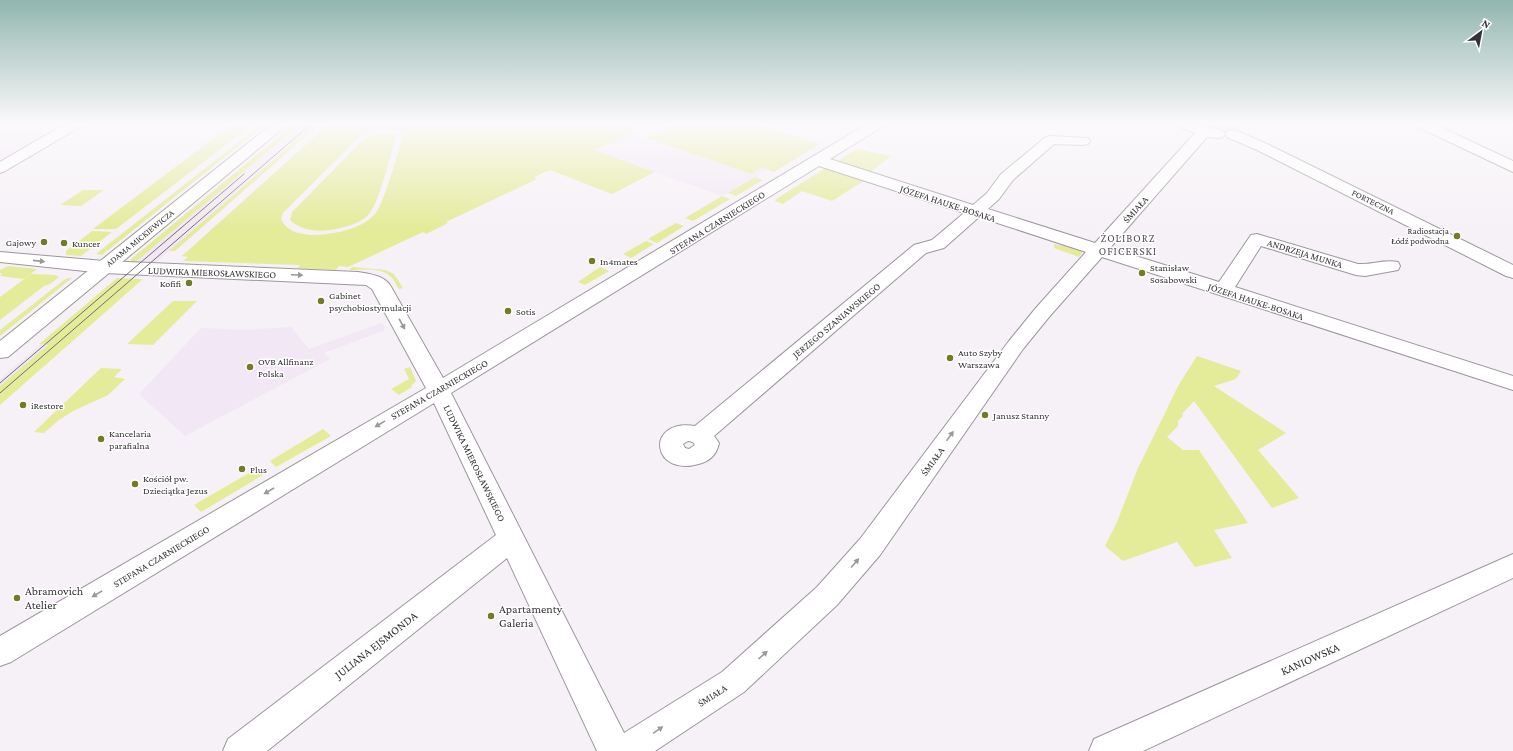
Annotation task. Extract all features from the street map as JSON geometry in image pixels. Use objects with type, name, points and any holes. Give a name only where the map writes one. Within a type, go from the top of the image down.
[{"type":"street","points":[[0,168],[15,159]]},
{"type":"street","name":"ADAMA MICKIEWICZA","points":[[0,352],[238,159]]},
{"type":"street","name":"JERZEGO SZANIAWSKIEGO","points":[[700,435],[920,249],[938,244],[976,212],[993,196],[1007,177],[1028,159]]},
{"type":"street","name":"ŚMIAŁA","points":[[625,751],[733,682],[827,596],[870,547],[1016,345],[1042,312],[1180,159]]},
{"type":"street","name":"FORTECZNA","points":[[1286,159],[1513,272]]},
{"type":"street","points":[[1496,159],[1513,167]]},
{"type":"street","name":"JÓZEFA HAUKE-BOSAKA","points":[[817,160],[1097,251],[1513,383]]},
{"type":"street","name":"STEFANA CZARNIECKIEGO","points":[[0,652],[438,390],[817,160]]},
{"type":"street","name":"ANDRZEJA MUNKA","points":[[1223,291],[1257,239],[1356,269],[1365,270],[1391,266]]},
{"type":"street","name":"LUDWIKA MIEROSŁAWSKIEGO","points":[[0,257],[104,267],[358,278],[371,280],[380,285],[438,390],[616,751]]},
{"type":"street","name":"JULIANA EJSMONDA","points":[[240,751],[511,539]]},
{"type":"street","name":"KANIOWSKA","points":[[1106,751],[1513,565]]},
{"type":"shaded area","points":[[259,159],[275,159],[153,265],[133,264]]},
{"type":"shaded area","points":[[619,159],[765,159],[768,169],[750,181],[722,196]]},
{"type":"shaded area","points":[[382,323],[385,330],[324,353],[330,359],[185,436],[139,394],[201,328],[242,330],[291,327],[309,349]]},
{"type":"shaded area","points":[[41,344],[49,345],[0,386],[0,379]]},
{"type":"green space","points":[[186,159],[207,159],[116,229],[93,229]]},
{"type":"green space","points":[[217,159],[222,159],[102,255],[96,254]]},
{"type":"green space","points":[[252,159],[259,159],[133,264],[131,263],[131,259]]},
{"type":"green space","points":[[275,159],[280,159],[175,251],[169,251]]},
{"type":"green space","points":[[290,159],[337,159],[283,213],[281,219],[286,226],[298,233],[311,235],[336,233],[354,228],[375,214],[387,189],[396,159],[619,159],[655,172],[612,194],[550,170],[534,177],[537,179],[446,222],[448,223],[426,234],[423,232],[348,267],[339,266],[336,270],[298,268],[300,265],[183,261],[188,257],[182,256]]},
{"type":"green space","points":[[344,159],[389,159],[381,189],[373,208],[369,214],[361,220],[340,228],[324,231],[314,230],[299,226],[290,220],[292,212]]},
{"type":"green space","points":[[708,159],[795,159],[774,172],[762,167],[752,174]]},
{"type":"green space","points":[[841,159],[887,159],[869,173],[837,162]]},
{"type":"green space","points":[[827,167],[865,180],[832,201],[802,191],[783,204],[775,201],[776,199]]},
{"type":"green space","points":[[755,177],[763,180],[736,196],[728,193]]},
{"type":"green space","points":[[83,190],[104,190],[81,206],[60,205]]},
{"type":"green space","points":[[722,196],[730,199],[693,221],[685,218]]},
{"type":"green space","points":[[676,223],[684,226],[657,243],[648,239]]},
{"type":"green space","points":[[92,231],[112,232],[81,256],[66,255],[66,251]]},
{"type":"green space","points":[[646,241],[654,244],[631,258],[623,254]]},
{"type":"green space","points":[[1054,244],[1073,247],[1083,252],[1079,257],[1054,248]]},
{"type":"green space","points":[[8,266],[37,269],[24,279],[0,276],[2,274],[0,273],[0,270]]},
{"type":"green space","points":[[352,267],[385,270],[394,274],[403,288],[399,289],[393,279],[386,273],[376,270],[349,270]]},
{"type":"green space","points":[[600,267],[609,271],[585,285],[578,282]]},
{"type":"green space","points":[[31,274],[55,275],[59,277],[50,284],[44,286],[0,320],[0,297]]},
{"type":"green space","points":[[68,278],[72,278],[0,336],[0,330]]},
{"type":"green space","points":[[117,278],[143,279],[0,405],[0,386],[48,345],[39,344]]},
{"type":"green space","points":[[173,301],[197,301],[153,345],[127,344]]},
{"type":"green space","points":[[1197,356],[1241,371],[1236,379],[1214,386],[1286,433],[1258,450],[1299,498],[1272,508],[1194,401],[1182,414],[1183,416],[1178,421],[1178,426],[1167,437],[1183,450],[1199,450],[1248,523],[1214,530],[1232,558],[1195,567],[1177,542],[1123,561],[1105,546],[1117,522],[1138,468],[1178,386]]},
{"type":"green space","points":[[410,367],[416,381],[411,386],[412,387],[399,395],[391,389],[409,379],[404,369]]},
{"type":"green space","points":[[101,368],[122,369],[114,377],[125,379],[108,395],[73,411],[59,420],[44,433],[34,432]]},
{"type":"green space","points":[[323,429],[331,436],[276,467],[270,461]]},
{"type":"green space","points":[[256,469],[263,475],[201,512],[194,505]]},
{"type":"tram line","points":[[0,393],[270,159]]},
{"type":"tram line","points":[[0,383],[244,174]]},
{"type":"place","name":"Radiostacja Łódź podwodna","points":[[1457,236]]},
{"type":"place","name":"Gajowy","points":[[44,242]]},
{"type":"place","name":"Kuncer","points":[[64,243]]},
{"type":"place","name":"In4mates","points":[[592,261]]},
{"type":"place","name":"Stanisław Sosabowski","points":[[1142,273]]},
{"type":"place","name":"Kofifi","points":[[189,283]]},
{"type":"place","name":"Gabinet psychobiostymulacji","points":[[321,301]]},
{"type":"place","name":"Sotis","points":[[508,311]]},
{"type":"place","name":"Auto Szyby Warszawa","points":[[950,358]]},
{"type":"place","name":"OVB Allfinanz Polska","points":[[250,367]]},
{"type":"place","name":"iRestore","points":[[23,405]]},
{"type":"place","name":"Janusz Stanny","points":[[985,415]]},
{"type":"place","name":"Kancelaria parafialna","points":[[101,439]]},
{"type":"place","name":"Plus","points":[[242,469]]},
{"type":"place","name":"Kościół pw. Dzieciątka Jezus","points":[[135,484]]},
{"type":"place","name":"Abramovich Atelier","points":[[17,598]]},
{"type":"place","name":"Apartamenty Galeria","points":[[491,616]]},
{"type":"district","name":"ŻOLIBORZ OFICERSKI","points":[[1128,244]]}]
